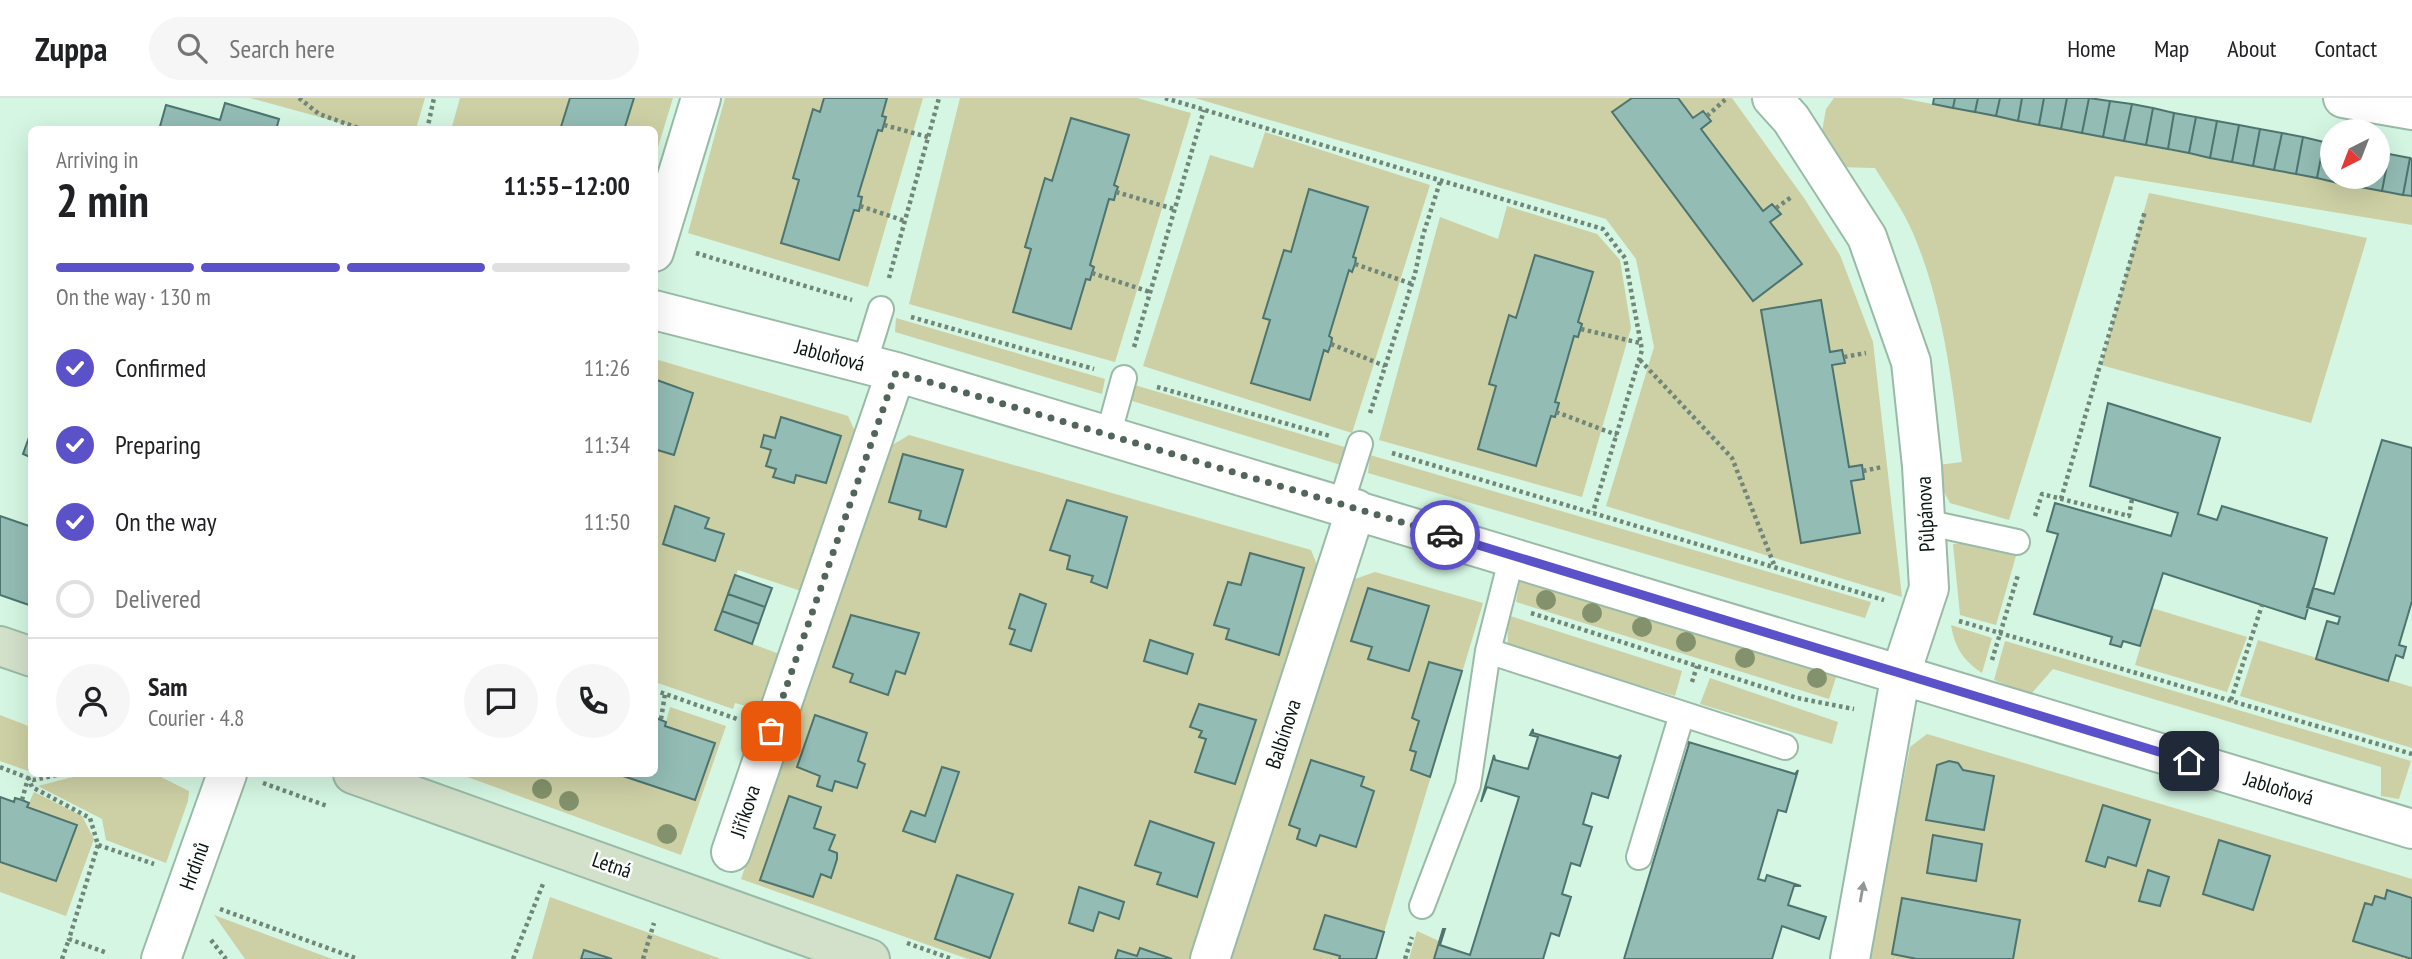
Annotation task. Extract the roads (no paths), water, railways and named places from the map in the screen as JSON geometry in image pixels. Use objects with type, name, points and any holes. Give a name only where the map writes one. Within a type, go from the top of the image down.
[{"type":"street","points":[[658,239],[701,98]]},
{"type":"street","points":[[2343,98],[2412,110]]},
{"type":"street","name":"Půlpánova","points":[[1790,105],[1867,237],[1911,362],[1925,522],[1929,588],[1901,673],[1850,959]]},
{"type":"street","name":"Jabloňová","points":[[658,311],[880,368],[1349,506],[2412,829]]},
{"type":"street","name":"Jiříkova","points":[[732,852],[880,368]]},
{"type":"street","name":"Balbínova","points":[[1210,959],[1349,506]]},
{"type":"street","points":[[0,646],[28,656]]},
{"type":"street","name":"Hrdinů","points":[[161,959],[226,777]]},
{"type":"street","name":"Letná","points":[[360,777],[870,959]]},
{"type":"lane","points":[[880,368],[881,309]]},
{"type":"lane","points":[[1108,436],[1124,377]]},
{"type":"lane","points":[[1349,506],[1360,444]]},
{"type":"lane","points":[[1925,522],[2025,533]]},
{"type":"lane","points":[[1422,906],[1468,785],[1488,651],[1512,556]]},
{"type":"lane","points":[[1488,651],[1785,747]]},
{"type":"lane","points":[[1639,857],[1682,714]]}]
